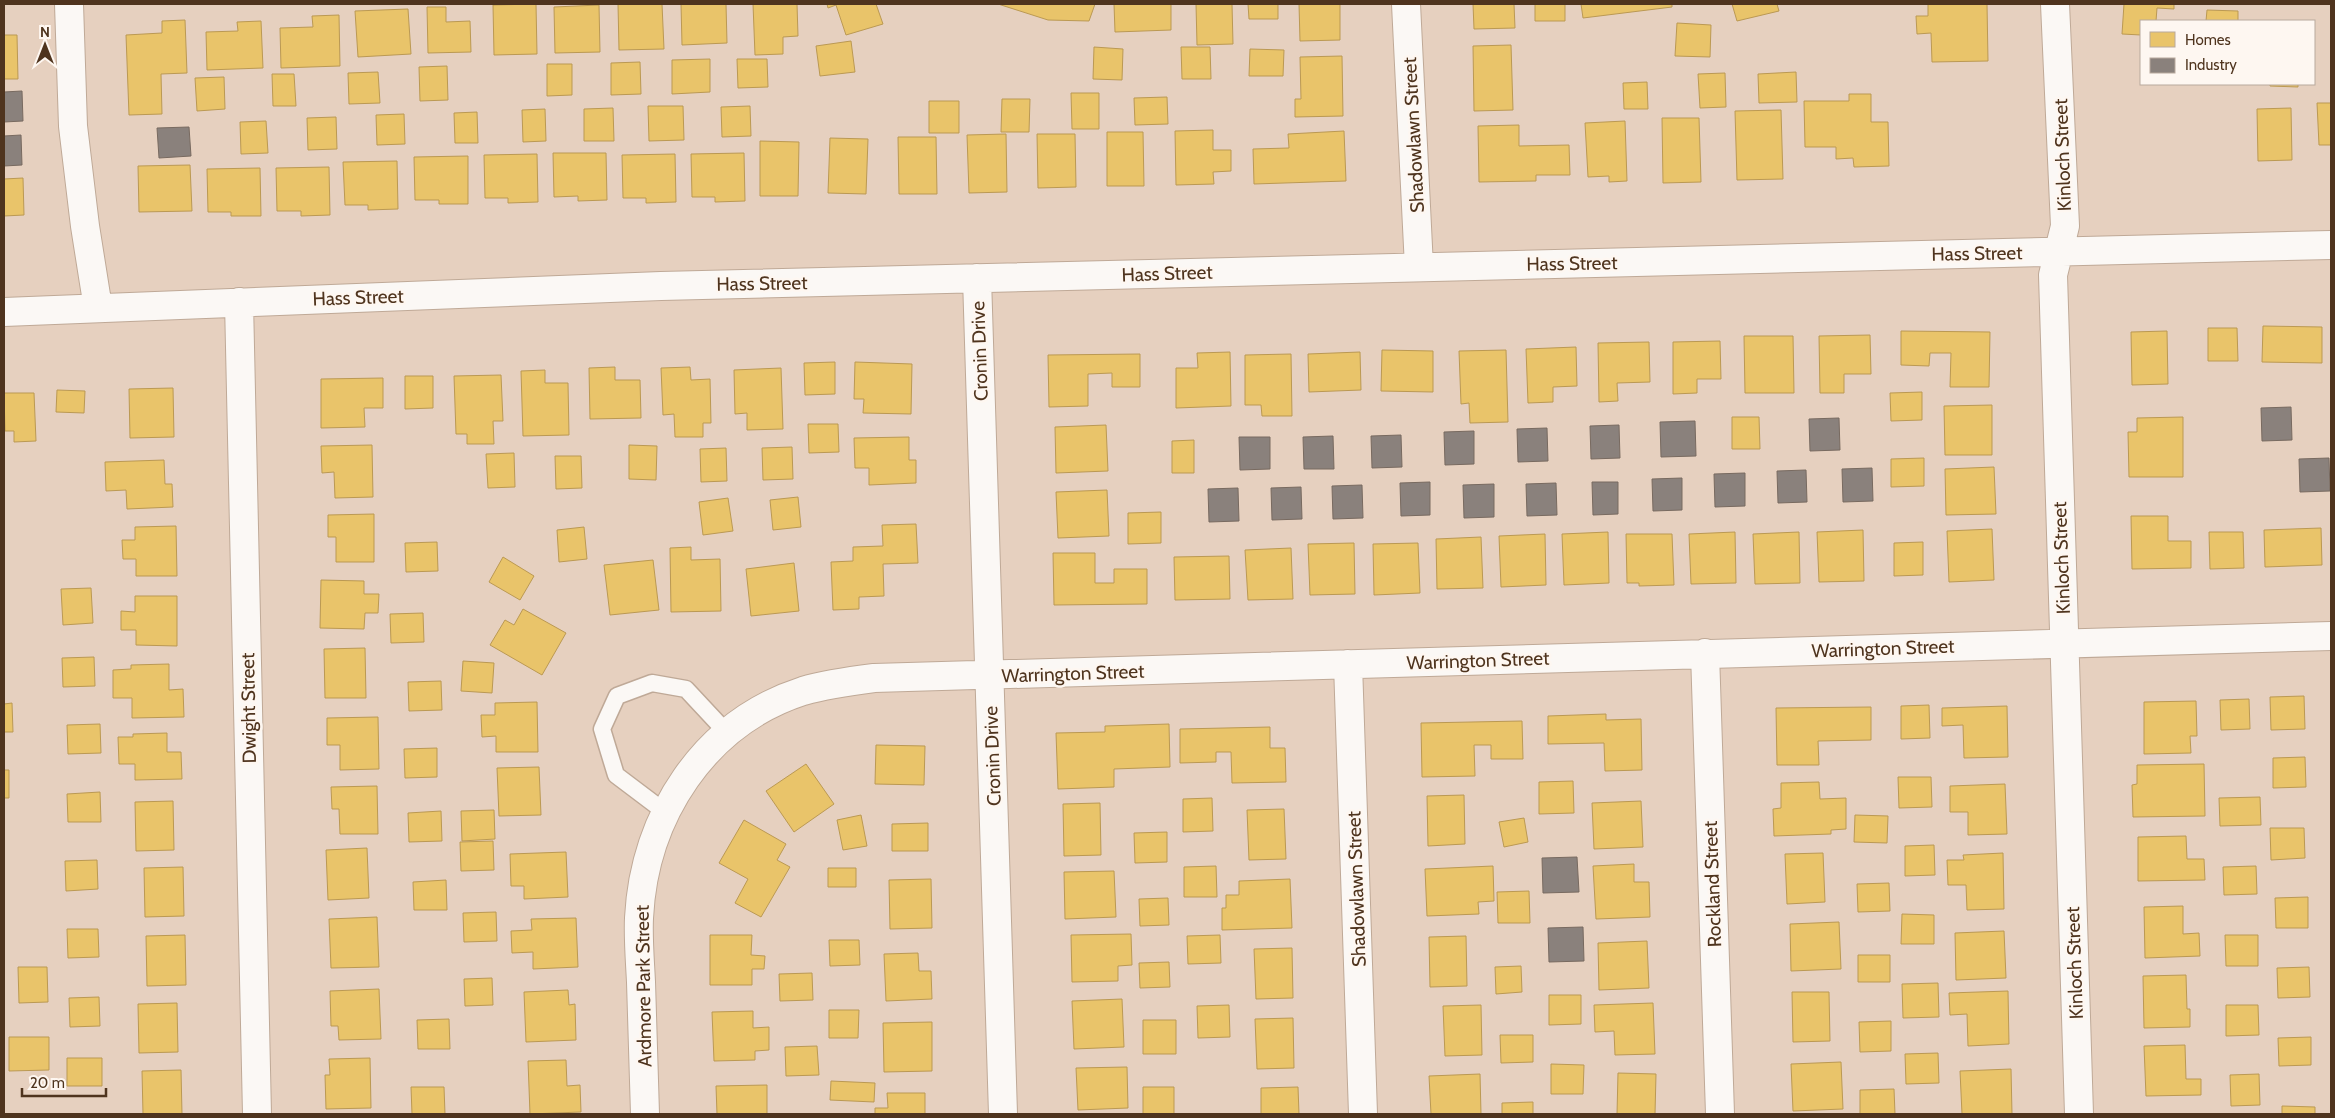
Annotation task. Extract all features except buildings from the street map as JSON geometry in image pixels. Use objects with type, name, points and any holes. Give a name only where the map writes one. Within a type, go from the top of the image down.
[{"type":"street","points":[[69,4],[73,126],[85,226],[98,308]]},
{"type":"street","name":"Shadowlawn Street","points":[[1406,4],[1419,266]]},
{"type":"street","name":"Kinloch Street","points":[[2055,4],[2064,226],[2053,275],[2079,1114]]},
{"type":"street","name":"Hass Street","points":[[4,312],[662,286],[2331,245]]},
{"type":"street","name":"Cronin Drive","points":[[977,278],[1004,1114]]},
{"type":"street","name":"Dwight Street","points":[[239,302],[257,1114]]},
{"type":"street","name":"Warrington Street","points":[[667,807],[701,758],[740,722],[776,702],[828,684],[874,678],[2331,636]]},
{"type":"street","name":"Rockland Street","points":[[1705,653],[1720,1114]]},
{"type":"street","name":"Shadowlawn Street","points":[[1348,664],[1363,1114]]},
{"type":"street","name":"Ardmore Park Street","points":[[645,1114],[639,918],[645,868],[657,828],[667,807]]},
{"type":"lane","points":[[667,807],[616,775],[602,729],[617,696],[652,684],[686,689],[728,734]]}]
